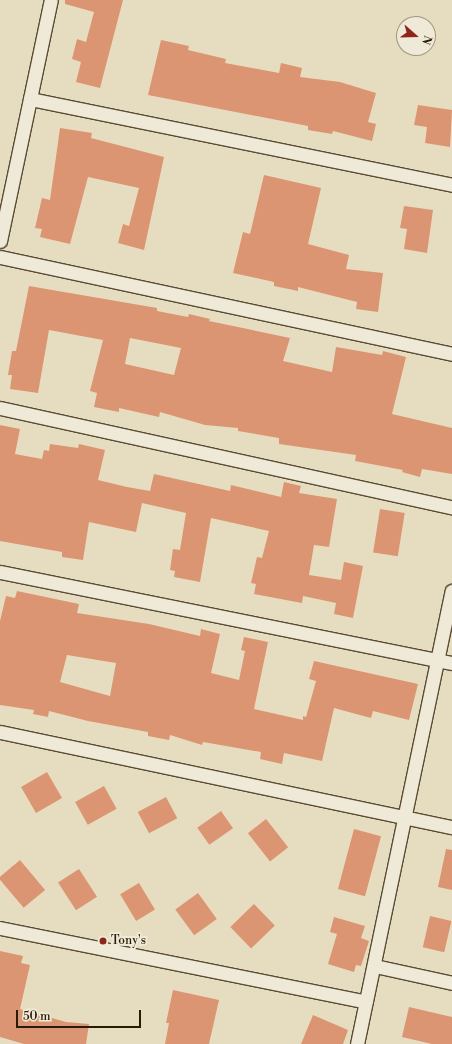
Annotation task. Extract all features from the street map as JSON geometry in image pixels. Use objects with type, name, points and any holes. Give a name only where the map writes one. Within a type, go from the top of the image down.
[{"type":"street","points":[[0,241],[51,0]]},
{"type":"street","points":[[30,99],[452,185]]},
{"type":"street","points":[[0,257],[452,354]]},
{"type":"street","points":[[0,408],[452,507]]},
{"type":"street","points":[[0,572],[452,663]]},
{"type":"street","points":[[357,1044],[375,966],[406,817],[436,660],[452,591]]},
{"type":"street","points":[[0,732],[452,827]]},
{"type":"street","points":[[0,928],[366,1002]]},
{"type":"street","points":[[375,966],[452,983]]},
{"type":"building","points":[[65,0],[123,0],[100,88],[76,82],[81,62],[72,59],[77,39],[86,42],[94,12],[65,4]]},
{"type":"building","points":[[161,40],[189,46],[188,50],[226,59],[225,63],[279,73],[281,63],[302,68],[300,77],[340,82],[376,93],[368,122],[376,124],[372,141],[333,131],[332,134],[308,130],[308,126],[148,95]]},
{"type":"building","points":[[418,105],[452,110],[450,147],[425,143],[427,127],[414,125]]},
{"type":"building","points":[[60,128],[92,133],[91,138],[164,157],[144,250],[118,243],[123,224],[129,226],[139,188],[88,177],[70,244],[40,237],[42,229],[35,228],[42,198],[50,200]]},
{"type":"building","points":[[264,175],[321,188],[308,244],[349,255],[346,269],[383,273],[378,312],[356,309],[357,302],[298,287],[298,291],[274,286],[274,282],[233,273],[243,232],[250,234]]},
{"type":"building","points":[[404,206],[433,210],[427,253],[404,249],[407,229],[400,228]]},
{"type":"building","points":[[29,286],[157,308],[157,311],[188,317],[189,314],[210,319],[209,321],[290,338],[283,361],[332,372],[336,347],[382,355],[383,351],[406,357],[392,414],[452,428],[452,474],[422,469],[420,477],[402,472],[403,470],[355,461],[356,455],[279,444],[279,438],[238,431],[238,428],[205,425],[160,412],[159,417],[119,408],[119,412],[94,407],[97,393],[90,391],[103,340],[49,330],[38,393],[10,389],[12,375],[8,375],[12,351],[16,351]],"holes":[[[130,338],[181,348],[174,375],[125,364]]]},
{"type":"building","points":[[0,425],[20,429],[15,454],[42,459],[44,450],[49,451],[50,444],[78,448],[79,444],[105,450],[98,480],[127,487],[150,491],[154,474],[230,491],[231,485],[281,497],[284,482],[301,486],[299,493],[337,499],[329,547],[314,545],[309,575],[341,580],[344,562],[363,566],[353,618],[334,614],[336,603],[303,596],[302,603],[254,594],[256,584],[251,583],[257,557],[262,558],[269,531],[211,518],[200,582],[174,577],[175,571],[170,570],[173,549],[180,550],[186,513],[142,503],[136,532],[89,522],[83,560],[62,557],[62,552],[0,541]]},
{"type":"building","points":[[380,509],[405,513],[398,556],[373,552]]},
{"type":"building","points":[[17,591],[79,604],[77,613],[149,624],[200,636],[201,629],[220,634],[211,673],[239,680],[245,651],[241,650],[244,637],[268,642],[254,709],[303,720],[303,716],[306,717],[316,681],[309,679],[314,661],[418,684],[409,720],[373,711],[371,718],[334,708],[322,761],[284,753],[282,764],[260,759],[261,752],[203,742],[202,745],[170,735],[169,740],[148,736],[148,732],[88,721],[49,711],[48,717],[33,714],[34,710],[0,705],[0,621],[6,596],[15,598]],"holes":[[[67,655],[116,663],[110,696],[60,682]]]},
{"type":"building","points":[[47,772],[62,798],[36,813],[21,787]]},
{"type":"building","points":[[104,786],[117,809],[88,825],[75,802]]},
{"type":"building","points":[[166,797],[177,818],[149,833],[138,812]]},
{"type":"building","points":[[221,811],[233,828],[209,845],[197,828]]},
{"type":"building","points":[[266,819],[288,847],[270,862],[248,833]]},
{"type":"building","points":[[354,829],[381,836],[365,896],[338,889]]},
{"type":"building","points":[[446,849],[452,850],[452,890],[438,887]]},
{"type":"building","points":[[20,860],[45,890],[24,908],[0,880],[0,877]]},
{"type":"building","points":[[79,869],[97,897],[76,910],[58,883]]},
{"type":"building","points":[[139,883],[155,910],[136,921],[120,894]]},
{"type":"building","points":[[198,893],[217,919],[194,935],[175,909]]},
{"type":"building","points":[[254,904],[275,926],[251,949],[230,927]]},
{"type":"building","points":[[430,916],[451,921],[444,952],[423,947]]},
{"type":"building","points":[[334,917],[365,926],[361,938],[369,941],[361,966],[356,965],[354,972],[328,964],[337,934],[330,932]]},
{"type":"building","points":[[0,951],[23,956],[21,963],[30,965],[20,1009],[66,1022],[89,1024],[86,1044],[24,1044],[0,1037]]},
{"type":"building","points":[[173,990],[219,1000],[209,1044],[165,1044],[169,1023],[166,1023]]},
{"type":"building","points":[[409,1007],[452,1017],[452,1044],[432,1044],[402,1037]]},
{"type":"building","points":[[313,1015],[348,1030],[343,1044],[301,1044]]},
{"type":"place","name":"Tony's","points":[[103,941]]}]
